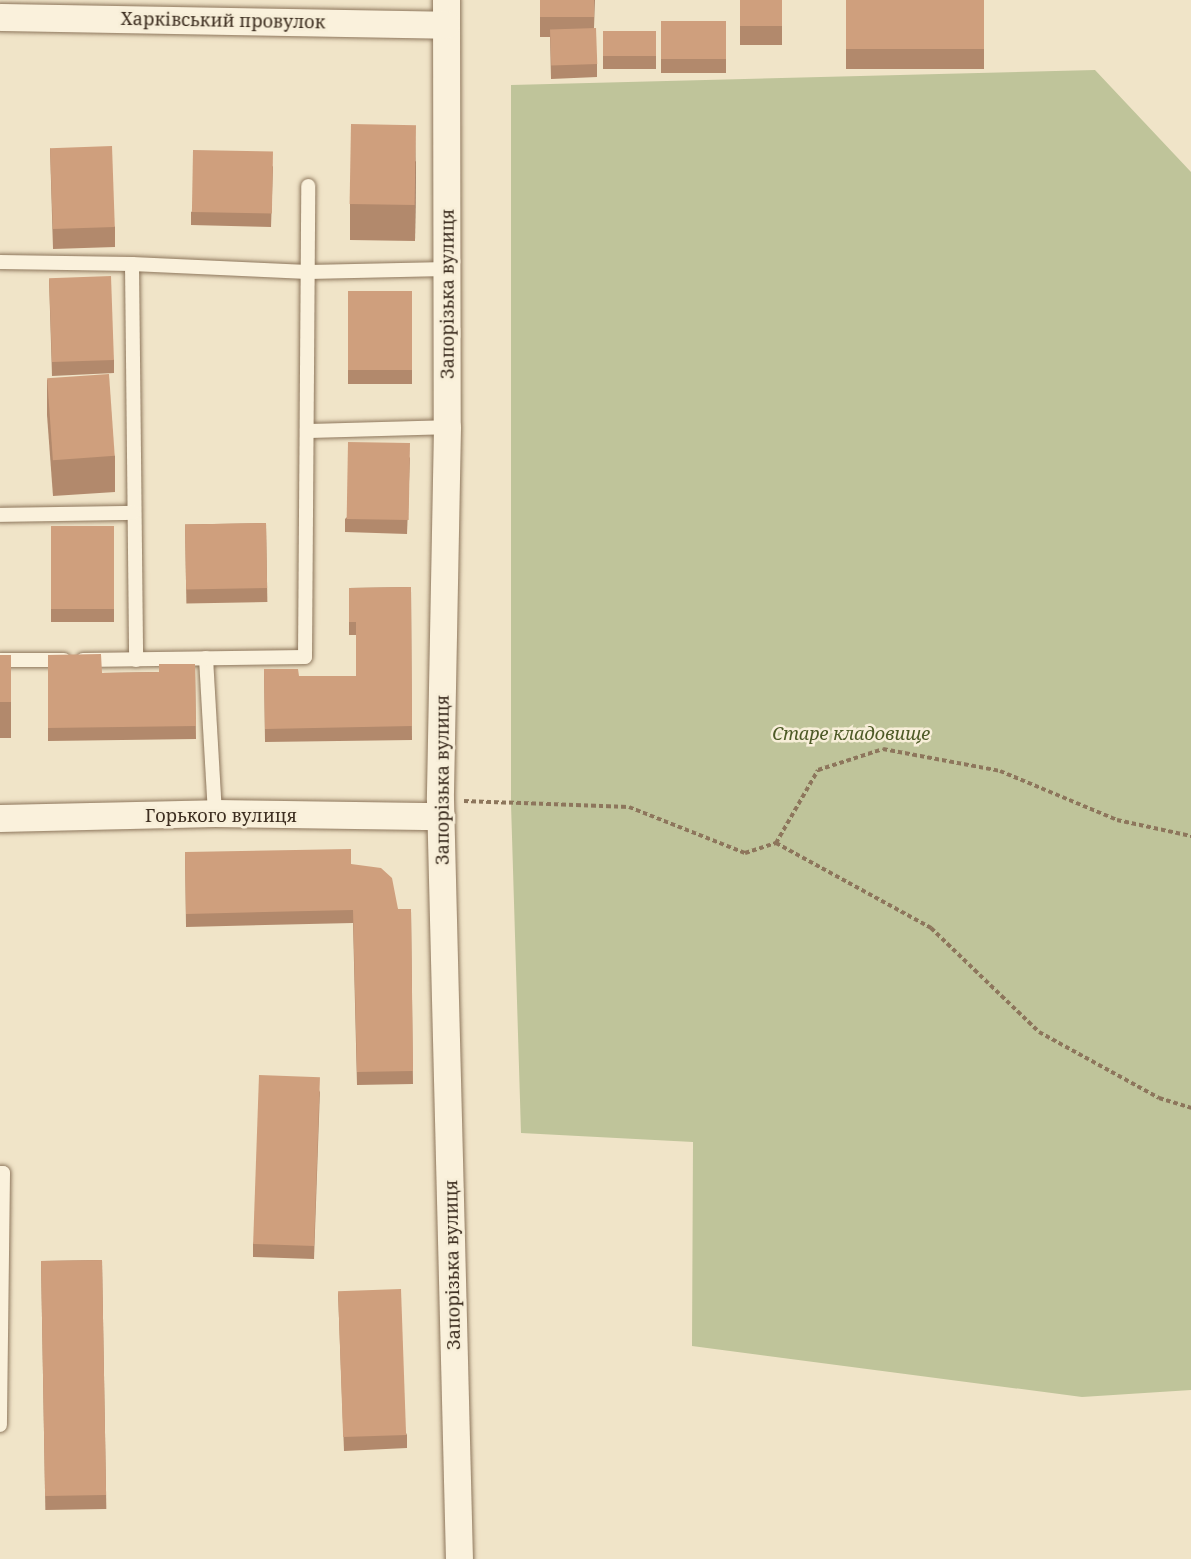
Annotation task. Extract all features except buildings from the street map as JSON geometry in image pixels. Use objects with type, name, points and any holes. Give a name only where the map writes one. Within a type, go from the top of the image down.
[{"type":"street","name":"Харківський провулок","points":[[0,17],[99,9],[446,12]]},
{"type":"street","name":"Запорізька вулиця","points":[[446,12],[447,427],[440,808],[459,1559]]},
{"type":"street","name":"Горького вулиця","points":[[0,818],[440,808]]},
{"type":"lane","points":[[0,660],[305,657],[308,186]]},
{"type":"lane","points":[[0,262],[132,264],[308,272],[447,269]]},
{"type":"lane","points":[[132,264],[136,660]]},
{"type":"lane","points":[[307,431],[447,427]]},
{"type":"lane","points":[[0,515],[133,513]]},
{"type":"lane","points":[[206,658],[215,813]]},
{"type":"lane","points":[[0,1173],[3,1173],[0,1425]]},
{"type":"path","points":[[440,808],[629,807],[745,853],[776,843],[818,770],[883,749],[1000,771],[1117,820],[1191,836]]},
{"type":"path","points":[[776,843],[931,928],[1039,1032],[1159,1098],[1191,1108]]},
{"type":"green space","name":"Старе кладовище","points":[[1095,70],[1191,172],[1191,1390],[1082,1397],[692,1346],[693,1142],[521,1133],[511,804],[511,85]]}]
